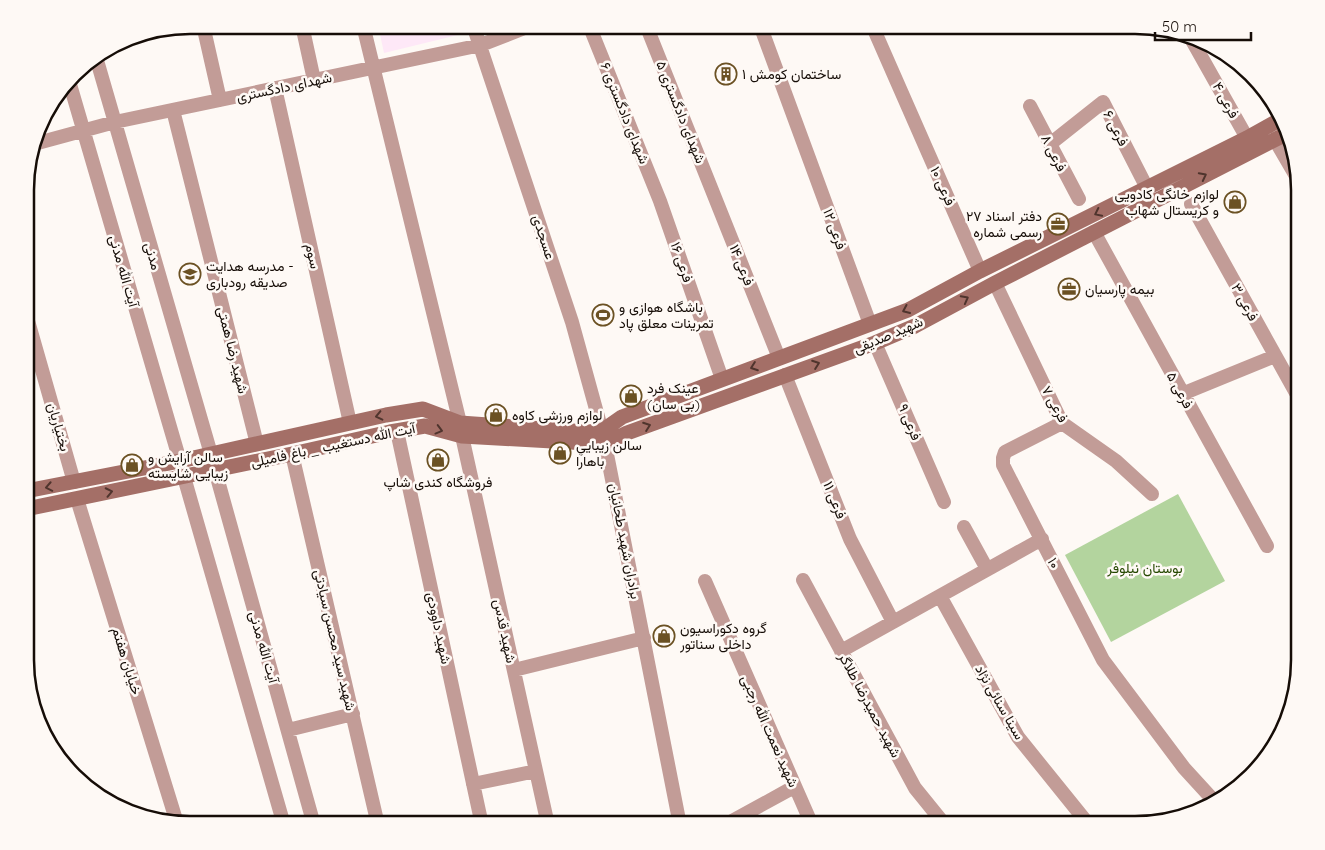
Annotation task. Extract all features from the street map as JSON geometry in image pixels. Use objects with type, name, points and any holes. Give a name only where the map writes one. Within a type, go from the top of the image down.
[{"type":"street","points":[[205,34],[220,100]]},
{"type":"street","points":[[304,34],[314,80]]},
{"type":"street","name":"شهید قدس","points":[[366,34],[461,430],[546,816]]},
{"type":"street","name":"عسجدی","points":[[477,34],[572,322],[604,437]]},
{"type":"street","name":"شهدای دادگستری","points":[[41,142],[115,122],[481,45],[509,34]]},
{"type":"street","name":"شهدای دادگستری ۶","points":[[593,34],[660,201]]},
{"type":"street","name":"شهدای دادگستری ۵","points":[[650,34],[704,172]]},
{"type":"street","name":"فرعی ۱۲","points":[[763,34],[870,324]]},
{"type":"street","name":"فرعی ۱۰","points":[[876,34],[980,271]]},
{"type":"street","name":"فرعی ۴","points":[[1196,46],[1248,138]]},
{"type":"street","name":"مدنی","points":[[98,64],[211,454]]},
{"type":"street","name":"آیت الله مدنی","points":[[72,88],[180,461]]},
{"type":"street","name":"سوم","points":[[275,88],[350,423]]},
{"type":"street","name":"فرعی ۶","points":[[1050,144],[1103,102],[1147,188]]},
{"type":"street","name":"فرعی ۸","points":[[1030,106],[1079,199]]},
{"type":"street","name":"شهید رضا همتی","points":[[173,110],[257,444]]},
{"type":"street","name":"شهید صدیقی","points":[[604,437],[622,417],[908,310],[980,271],[1248,138],[1275,122]]},
{"type":"street","points":[[1280,137],[1286,151]]},
{"type":"street","name":"شهید صدیقی","points":[[461,430],[604,437],[627,434],[915,326],[1280,137]]},
{"type":"street","name":"فرعی ۱۴","points":[[704,172],[779,358]]},
{"type":"street","name":"فرعی ۱۶","points":[[660,201],[722,379]]},
{"type":"street","name":"فرعی ۳","points":[[1190,204],[1291,384]]},
{"type":"street","name":"فرعی ۵","points":[[1094,232],[1182,394],[1268,546]]},
{"type":"street","name":"فرعی ۷","points":[[995,283],[1062,423],[1116,461],[1152,494]]},
{"type":"street","name":"بختیاریان","points":[[34,342],[74,482]]},
{"type":"street","name":"فرعی ۹","points":[[875,342],[944,502]]},
{"type":"street","points":[[1182,394],[1275,356]]},
{"type":"street","points":[[779,358],[785,374]]},
{"type":"street","name":"فرعی ۱۱","points":[[785,374],[850,539],[893,622]]},
{"type":"street","name":"آیت الله دستغیب _ باغ فامیلی","points":[[34,490],[180,461],[386,415],[423,409],[461,430]]},
{"type":"street","name":"۱۰","points":[[1062,423],[1005,452],[1003,464],[1103,660],[1184,768],[1210,796]]},
{"type":"street","name":"آیت الله دستغیب _ باغ فامیلی","points":[[34,507],[397,431],[425,426],[461,430]]},
{"type":"street","name":"شهید داوودی","points":[[397,431],[480,816]]},
{"type":"street","name":"برادران شهید طحانیان","points":[[604,437],[678,816]]},
{"type":"street","name":"شهید سید محسن سیادتی","points":[[292,454],[376,816]]},
{"type":"street","name":"آیت الله مدنی","points":[[215,470],[312,816]]},
{"type":"street","points":[[184,477],[281,816]]},
{"type":"street","name":"خیابان هفتم","points":[[77,499],[175,815]]},
{"type":"street","points":[[964,527],[987,569]]},
{"type":"street","points":[[841,651],[1042,539]]},
{"type":"street","name":"شهید حمیدرضا طلاگر","points":[[803,580],[915,788],[938,816]]},
{"type":"street","name":"شهید نعمت الله رجبی","points":[[705,581],[808,816]]},
{"type":"street","name":"سینا سنائی نژاد","points":[[940,596],[1018,737],[1083,816]]},
{"type":"street","points":[[514,670],[644,638]]},
{"type":"street","points":[[288,730],[352,714]]},
{"type":"street","points":[[473,784],[536,771]]},
{"type":"street","points":[[741,816],[794,787]]},
{"type":"shaded area","points":[[380,34],[462,34],[384,53]]},
{"type":"green space","name":"بوستان نیلوفر","points":[[1178,494],[1225,581],[1111,642],[1065,555]]},
{"type":"place","name":"ساختمان کومش ۱","points":[[726,74]]},
{"type":"place","name":"لوازم خانگی کادویی و کریستال شهاب","points":[[1235,202]]},
{"type":"place","name":"۲۷ دفتر اسناد رسمی شماره","points":[[1058,224]]},
{"type":"place","name":"مدرسه هدایت - صدیقه رودباری","points":[[190,274]]},
{"type":"place","name":"بیمه پارسیان","points":[[1069,289]]},
{"type":"place","name":"باشگاه هوازی و تمرینات معلق پاد","points":[[603,315]]},
{"type":"place","name":"عینک فرد (بی سان)","points":[[631,396]]},
{"type":"place","name":"لوازم ورزشی کاوه","points":[[496,415]]},
{"type":"place","name":"سالن زيبايي باهارا","points":[[560,453]]},
{"type":"place","name":"فروشگاه کندی شاپ","points":[[438,460]]},
{"type":"place","name":"سالن آرایش و زیبایی شایسته","points":[[132,465]]},
{"type":"place","name":"گروه دکوراسیون داخلی سناتور","points":[[664,636]]}]
